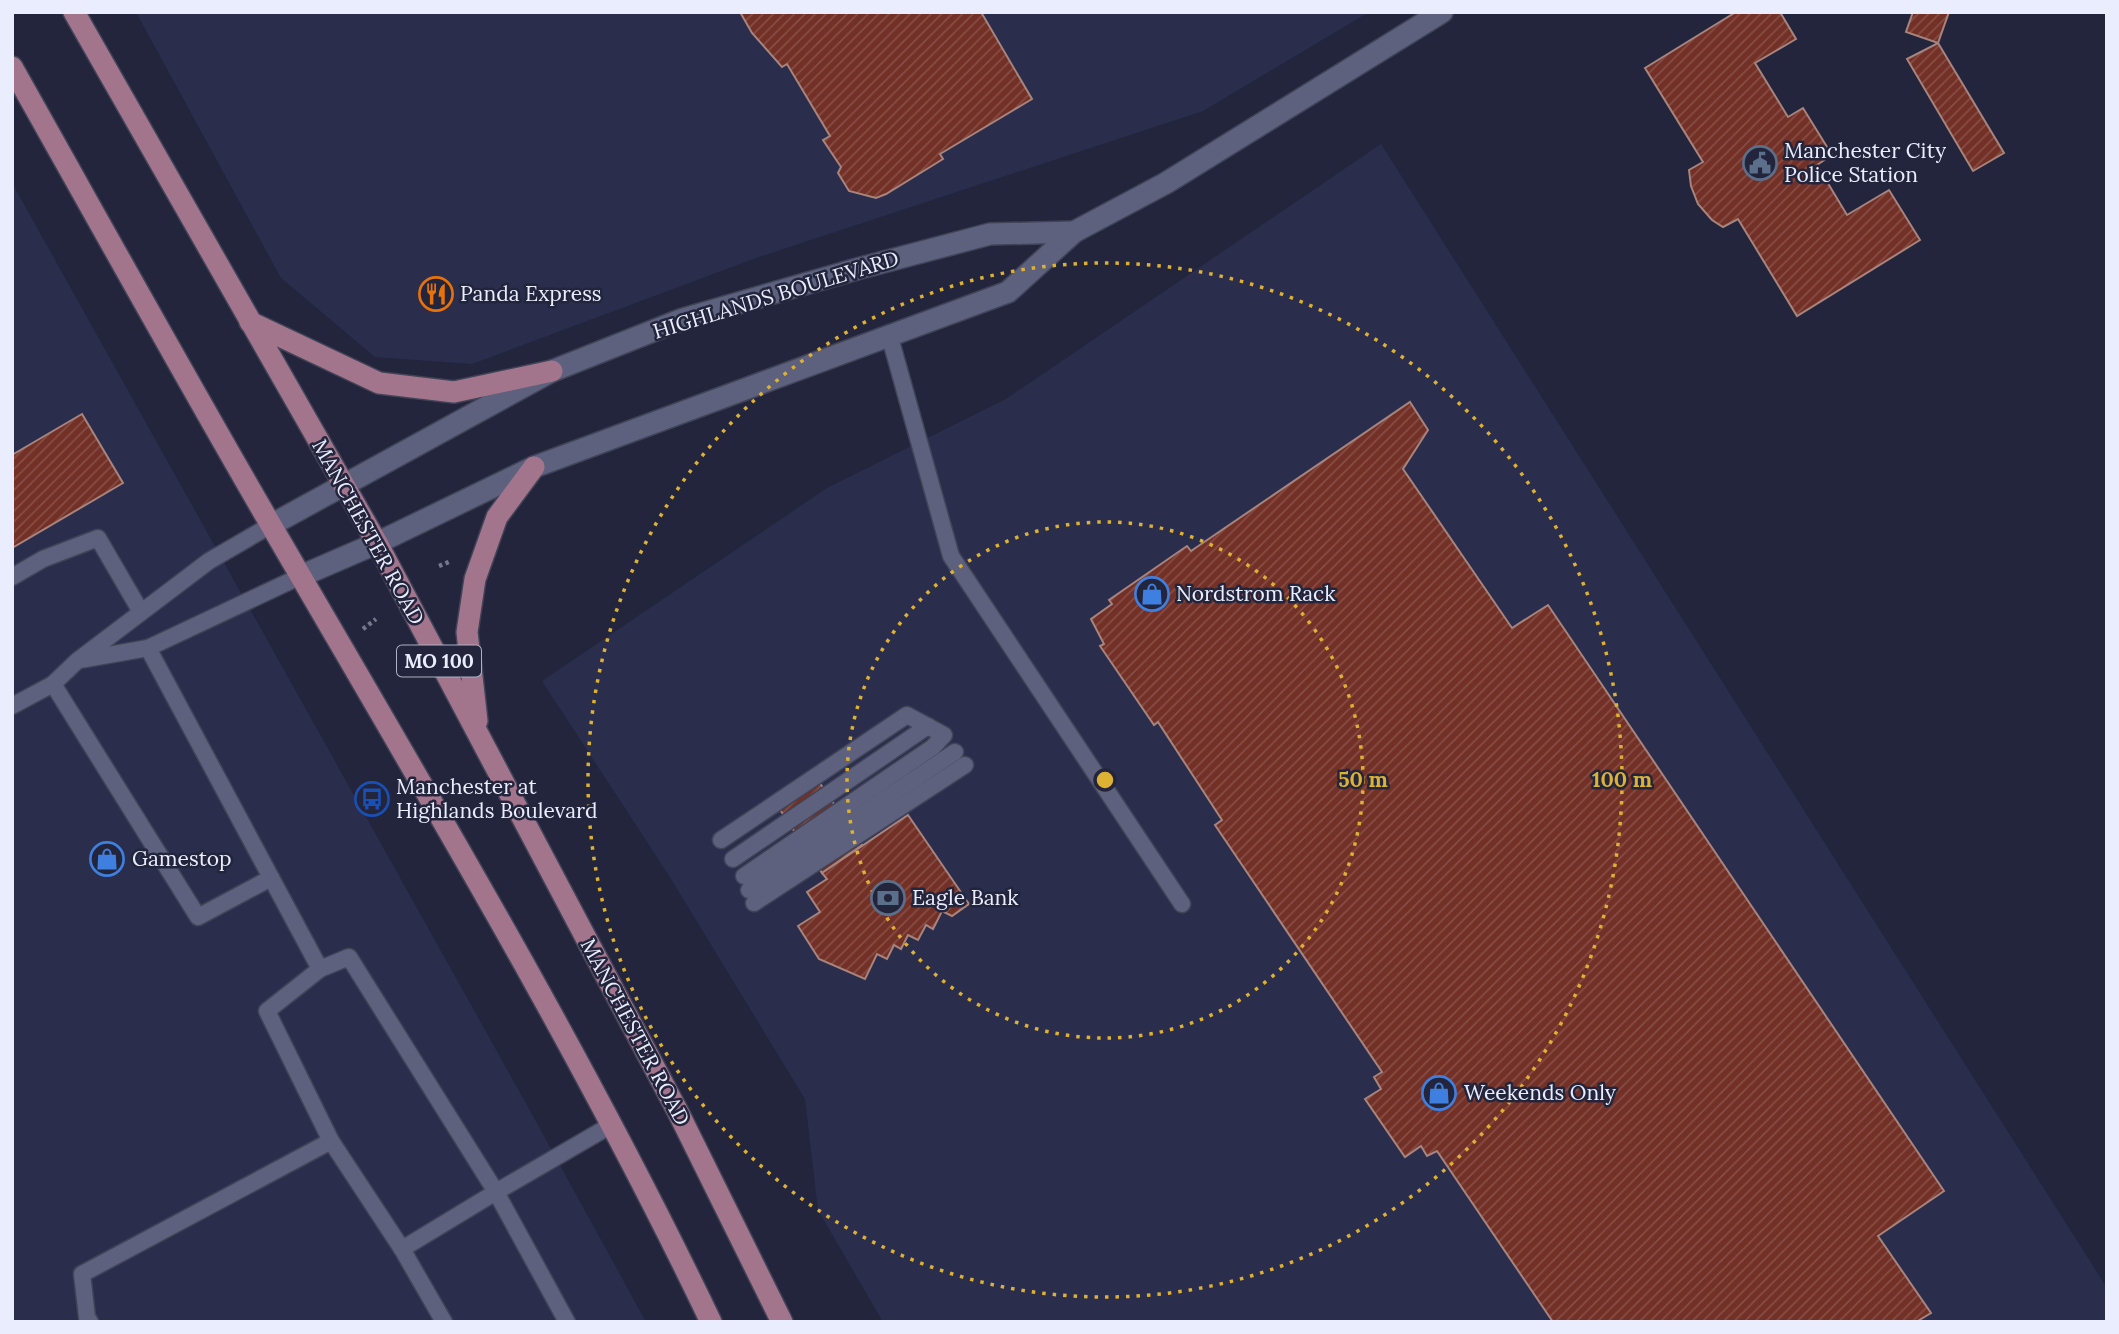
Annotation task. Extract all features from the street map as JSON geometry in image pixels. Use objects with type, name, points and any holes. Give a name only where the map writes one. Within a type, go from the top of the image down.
[{"type":"main road","name":"MANCHESTER ROAD","points":[[74,12],[377,543],[724,1201],[782,1322]]},
{"type":"main road","points":[[12,67],[613,1124],[711,1322]]},
{"type":"main road","points":[[250,322],[379,383],[454,393],[552,371]]},
{"type":"main road","points":[[479,733],[467,632],[475,579],[497,517],[534,467]]},
{"type":"street","name":"HIGHLANDS BOULEVARD","points":[[301,576],[377,543],[534,467],[1008,292],[1074,232],[1166,183],[1442,12]]},
{"type":"street","name":"HIGHLANDS BOULEVARD","points":[[271,525],[552,371],[683,319],[990,234],[1074,232]]},
{"type":"lane","points":[[889,334],[951,555],[1182,904]]},
{"type":"lane","points":[[12,706],[53,684],[77,661],[209,561],[271,525]]},
{"type":"lane","points":[[12,577],[43,559],[98,538],[141,612]]},
{"type":"lane","points":[[77,661],[148,648],[301,576]]},
{"type":"lane","points":[[148,648],[320,969]]},
{"type":"lane","points":[[53,684],[198,917],[271,878]]},
{"type":"lane","points":[[721,840],[907,715],[944,735],[933,747],[749,889],[960,758]]},
{"type":"lane","points":[[733,859],[928,726]]},
{"type":"lane","points":[[444,1322],[402,1249],[331,1141],[267,1011],[320,969],[349,957],[496,1192],[567,1322]]},
{"type":"lane","points":[[402,1249],[613,1124]]},
{"type":"lane","points":[[90,1322],[87,1317],[82,1274],[331,1141]]},
{"type":"path","points":[[363,629],[376,619]]},
{"type":"shaded area","points":[[136,12],[1369,12],[1203,111],[756,258],[472,364],[375,357],[281,278]]},
{"type":"shaded area","points":[[1381,144],[2107,1288],[2107,1322],[883,1322],[818,1210],[805,1099],[668,874],[542,681],[827,488],[1006,399]]},
{"type":"shaded area","points":[[12,183],[528,1107],[646,1322],[12,1322]]},
{"type":"building","points":[[740,12],[981,12],[1032,99],[940,154],[943,159],[886,194],[876,198],[849,191],[838,173],[841,167],[823,140],[830,136],[787,64],[782,67],[752,33]]},
{"type":"building","name":"Manchester City Police Station","points":[[1736,12],[1780,12],[1796,39],[1755,63],[1788,117],[1803,108],[1832,155],[1817,165],[1847,215],[1889,190],[1920,240],[1797,316],[1738,219],[1723,227],[1712,220],[1698,204],[1691,186],[1689,170],[1703,162],[1645,68]]},
{"type":"building","points":[[1913,12],[1949,12],[1938,43],[1906,32]]},
{"type":"building","points":[[1938,43],[2004,153],[1973,171],[1907,59]]},
{"type":"building","points":[[1410,402],[1428,430],[1403,469],[1512,628],[1548,605],[1944,1191],[1878,1236],[1931,1313],[1916,1322],[1553,1322],[1437,1151],[1427,1156],[1421,1146],[1405,1157],[1365,1099],[1381,1089],[1374,1077],[1382,1072],[1215,825],[1222,820],[1158,722],[1154,725],[1100,646],[1104,644],[1091,619],[1112,604],[1109,600],[1187,546],[1191,551]]},
{"type":"building","points":[[82,414],[123,483],[12,548],[12,455]]},
{"type":"building","points":[[813,773],[862,845],[822,873],[773,799]]},
{"type":"building","name":"Eagle Bank","points":[[908,815],[969,904],[952,916],[942,911],[933,929],[926,925],[918,940],[908,935],[901,949],[894,945],[887,959],[877,954],[865,979],[819,959],[798,926],[820,912],[807,892],[827,879],[822,873]]},
{"type":"place","name":"Manchester City Police Station","points":[[1760,163]]},
{"type":"place","name":"Panda Express","points":[[436,294]]},
{"type":"place","name":"Nordstrom Rack","points":[[1152,594]]},
{"type":"place","name":"Manchester at Highlands Boulevard","points":[[372,799]]},
{"type":"place","name":"Gamestop","points":[[107,859]]},
{"type":"place","name":"Eagle Bank","points":[[888,898]]},
{"type":"place","name":"Weekends Only","points":[[1439,1093]]}]
